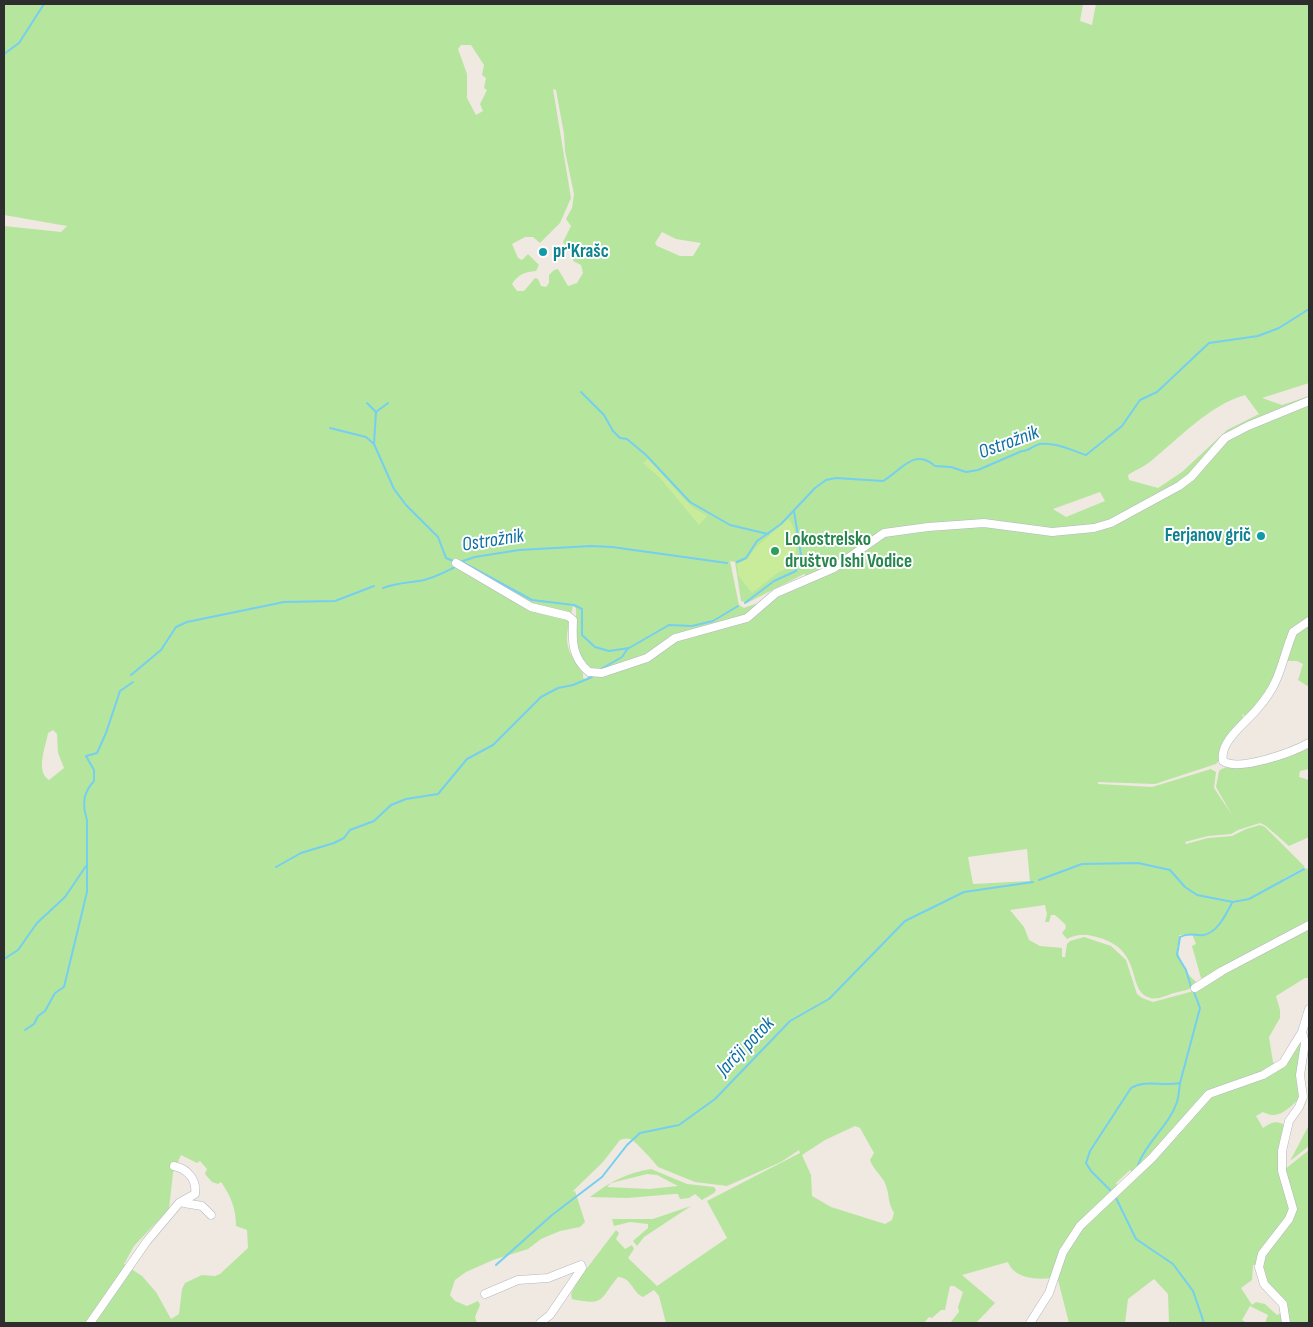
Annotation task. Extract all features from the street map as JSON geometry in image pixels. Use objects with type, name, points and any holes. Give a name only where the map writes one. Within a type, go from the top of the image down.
[{"type":"street","points":[[456,563],[531,607],[568,616],[573,620],[572,644],[579,660],[590,672],[602,673],[646,658],[675,638],[747,618],[776,593],[834,568],[884,533],[928,527],[984,523],[1052,532],[1094,528],[1111,523],[1170,492],[1190,477],[1225,438],[1309,401]]},
{"type":"street","points":[[1309,621],[1293,632],[1284,666],[1275,685],[1257,710],[1239,729],[1225,748],[1222,756],[1223,761],[1235,765],[1278,756],[1309,743]]},
{"type":"street","points":[[1195,988],[1222,971],[1309,925]]},
{"type":"street","points":[[1030,1323],[1050,1293],[1063,1252],[1080,1226],[1152,1158],[1208,1094],[1273,1070],[1289,1055],[1302,1032],[1309,1009]]},
{"type":"street","points":[[1286,1323],[1283,1304],[1264,1284],[1259,1268],[1262,1254],[1289,1220],[1293,1209],[1282,1171],[1282,1151],[1289,1121],[1299,1107],[1303,1097],[1300,1075],[1305,1043],[1302,1032]]},
{"type":"street","points":[[90,1323],[108,1301],[135,1257],[179,1203],[193,1196],[195,1187],[189,1173],[174,1166]]},
{"type":"street","points":[[179,1203],[192,1202],[202,1206],[211,1214]]},
{"type":"street","points":[[485,1294],[518,1280],[548,1278],[581,1265],[582,1268],[550,1315],[540,1323]]},
{"type":"green space","points":[[4,4],[1083,4],[1080,21],[1092,25],[1096,4],[1309,4],[1309,383],[1262,398],[1282,405],[1309,396],[1309,399],[1237,429],[1224,437],[1189,475],[1172,488],[1135,510],[1103,524],[1045,531],[1016,525],[967,522],[893,530],[874,536],[836,565],[808,576],[804,574],[747,603],[741,601],[735,562],[730,561],[739,605],[744,608],[827,575],[845,565],[877,539],[893,533],[981,524],[1011,527],[1044,535],[1102,528],[1116,523],[1179,489],[1191,479],[1227,439],[1247,428],[1309,402],[1309,619],[1295,627],[1290,633],[1283,665],[1275,683],[1266,698],[1247,717],[1242,714],[1245,720],[1223,748],[1220,759],[1216,764],[1155,784],[1098,782],[1098,784],[1152,787],[1211,769],[1216,772],[1214,788],[1232,815],[1216,787],[1219,771],[1228,767],[1278,758],[1309,745],[1309,769],[1300,771],[1299,777],[1309,780],[1309,837],[1289,846],[1260,823],[1231,834],[1208,836],[1185,842],[1186,844],[1208,838],[1232,836],[1260,825],[1265,827],[1305,867],[1283,879],[1284,881],[1307,868],[1309,872],[1309,924],[1205,979],[1201,978],[1192,946],[1196,944],[1192,934],[1179,935],[1180,944],[1177,946],[1182,963],[1190,977],[1198,983],[1187,990],[1161,998],[1154,998],[1142,993],[1129,960],[1114,944],[1087,935],[1067,939],[1062,933],[1066,928],[1065,924],[1055,915],[1051,915],[1049,922],[1045,922],[1047,914],[1045,905],[1010,910],[1024,927],[1029,940],[1040,946],[1062,948],[1062,957],[1065,957],[1067,944],[1070,941],[1084,937],[1111,946],[1126,960],[1137,994],[1153,1002],[1190,992],[1309,927],[1309,978],[1305,978],[1276,996],[1280,1018],[1269,1037],[1273,1062],[1276,1066],[1218,1087],[1203,1095],[1159,1149],[1134,1174],[1130,1170],[1116,1183],[1118,1187],[1090,1213],[1072,1234],[1061,1251],[1051,1278],[1038,1279],[1020,1275],[1015,1272],[1008,1262],[962,1275],[995,1303],[976,1323],[950,1323],[959,1312],[958,1307],[963,1292],[954,1286],[950,1286],[945,1310],[941,1310],[932,1318],[929,1317],[924,1323],[666,1323],[659,1296],[654,1290],[643,1297],[636,1292],[629,1282],[618,1277],[604,1296],[596,1301],[572,1299],[571,1294],[578,1280],[616,1230],[619,1233],[616,1239],[625,1249],[632,1245],[634,1249],[628,1258],[657,1286],[727,1238],[707,1201],[800,1153],[799,1150],[781,1162],[727,1186],[695,1182],[658,1167],[638,1145],[628,1139],[620,1140],[603,1162],[572,1192],[575,1191],[585,1222],[580,1227],[560,1231],[541,1239],[528,1249],[493,1260],[466,1272],[455,1280],[450,1295],[455,1301],[467,1306],[478,1301],[480,1305],[475,1317],[477,1323],[4,1323],[4,226],[61,232],[67,226],[4,215]],"holes":[[[461,45],[471,45],[484,65],[482,75],[486,78],[484,88],[487,90],[480,104],[483,111],[476,115],[467,98],[467,74],[458,49]],[[553,89],[556,90],[565,151],[574,194],[572,208],[566,219],[571,226],[563,242],[566,246],[585,249],[585,253],[574,257],[573,261],[581,265],[583,273],[577,283],[568,286],[558,269],[554,270],[549,275],[549,283],[546,287],[541,286],[538,279],[535,278],[524,291],[517,291],[512,284],[522,274],[536,271],[539,265],[528,254],[522,260],[518,258],[512,244],[525,237],[533,237],[540,243],[560,223],[571,198]],[[662,232],[676,239],[701,243],[693,256],[680,256],[657,246],[655,243]],[[1245,395],[1259,414],[1227,430],[1182,472],[1158,488],[1129,480],[1128,475],[1148,463],[1219,406]],[[1100,492],[1105,501],[1066,517],[1053,509]],[[573,606],[576,608],[577,648],[583,662],[589,669],[603,671],[604,675],[589,675],[586,679],[583,678],[582,670],[571,654],[568,645],[567,634]],[[53,730],[57,734],[58,753],[64,768],[49,780],[43,771],[44,751],[48,733]],[[1027,849],[1030,881],[973,884],[968,857]],[[855,1126],[860,1128],[874,1153],[870,1160],[871,1163],[887,1187],[890,1205],[894,1213],[892,1220],[885,1224],[831,1207],[812,1196],[811,1175],[802,1155],[825,1140]],[[181,1155],[197,1163],[200,1161],[207,1169],[205,1174],[212,1182],[218,1184],[221,1182],[228,1192],[232,1203],[236,1226],[247,1230],[248,1248],[220,1274],[215,1276],[202,1275],[185,1283],[182,1289],[179,1314],[171,1319],[156,1292],[142,1276],[124,1264],[134,1246],[169,1209],[173,1173]]]},
{"type":"green space","points":[[648,459],[691,506],[707,516],[699,525],[660,478],[643,463]]},
{"type":"green space","name":"Lokostrelsko društvo Ishi Vodice","points":[[788,519],[796,536],[795,555],[792,566],[779,572],[752,593],[738,575],[737,564],[747,559],[757,546]]},
{"type":"green space","points":[[1309,623],[1309,687],[1298,680],[1303,664],[1297,661],[1287,661],[1295,632]]},
{"type":"green space","points":[[1300,1041],[1302,1042],[1301,1097],[1284,1112],[1274,1115],[1263,1112],[1256,1116],[1263,1128],[1274,1122],[1285,1125],[1281,1144],[1291,1210],[1258,1265],[1253,1265],[1252,1280],[1241,1288],[1252,1305],[1256,1302],[1265,1304],[1277,1315],[1282,1312],[1284,1323],[1265,1323],[1268,1315],[1250,1306],[1242,1320],[1247,1323],[1169,1323],[1168,1294],[1154,1279],[1128,1299],[1125,1323],[1069,1323],[1058,1280],[1056,1280],[1066,1253],[1082,1228],[1207,1099],[1264,1077]]},
{"type":"green space","points":[[1309,1125],[1309,1146],[1290,1161]]},
{"type":"green space","points":[[1309,1150],[1309,1323],[1287,1323],[1284,1309],[1267,1284],[1263,1263],[1271,1245],[1293,1216],[1284,1170]]},
{"type":"green space","points":[[651,1169],[687,1184],[714,1187],[716,1190],[702,1200],[695,1194],[689,1198],[680,1199],[678,1194],[627,1198],[590,1197],[604,1187],[611,1183],[619,1179]],"holes":[[[647,1174],[657,1175],[678,1186],[649,1189],[607,1187],[611,1183]]]},
{"type":"green space","points":[[691,1206],[644,1237],[637,1246],[633,1241],[648,1228],[648,1224],[630,1222],[614,1226],[612,1219],[653,1219]]},
{"type":"waterway","points":[[4,54],[19,43],[44,4]]},
{"type":"waterway","name":"Ostrožnik","points":[[737,562],[746,558],[757,541],[781,524],[815,488],[826,480],[836,478],[883,481],[908,463],[921,459],[935,466],[951,467],[966,472],[978,470],[1040,444],[1058,445],[1086,455],[1122,426],[1140,400],[1157,392],[1209,343],[1258,336],[1279,328],[1309,309]]},
{"type":"waterway","points":[[581,392],[604,415],[613,431],[620,438],[627,439],[646,455],[690,502],[730,525],[768,534]]},
{"type":"waterway","points":[[367,403],[376,412],[374,444]]},
{"type":"waterway","points":[[376,412],[388,403]]},
{"type":"waterway","name":"Ostrožnik","points":[[330,428],[366,437],[374,444],[394,489],[406,505],[438,537],[446,558],[453,561]]},
{"type":"waterway","points":[[745,603],[774,581],[796,571],[801,555],[794,511]]},
{"type":"waterway","name":"Ostrožnik","points":[[460,562],[475,557],[519,550],[591,546],[612,547],[727,563]]},
{"type":"waterway","points":[[464,563],[532,600],[574,605],[582,609],[582,635],[595,647],[609,651],[629,648],[669,625],[692,626],[713,621],[738,606]]},
{"type":"waterway","points":[[383,588],[429,579],[457,566]]},
{"type":"waterway","points":[[131,675],[161,650],[176,627],[187,622],[284,602],[335,601],[374,586]]},
{"type":"waterway","points":[[601,669],[622,657],[628,648]]},
{"type":"waterway","points":[[276,867],[301,853],[344,838],[350,830],[374,821],[391,805],[406,799],[438,794],[467,759],[493,745],[541,697],[558,688],[573,685],[592,677]]},
{"type":"waterway","points":[[25,1030],[34,1024],[38,1016],[45,1011],[55,993],[64,987],[87,892],[87,820],[84,804],[86,794],[94,781],[94,770],[86,756],[97,753],[120,691],[133,682]]},
{"type":"waterway","name":"Jarčji potok","points":[[1039,880],[1082,864],[1138,863],[1170,870],[1185,887],[1197,895],[1233,902],[1249,899],[1304,869]]},
{"type":"waterway","points":[[4,959],[18,950],[37,923],[65,897],[86,866]]},
{"type":"waterway","name":"Jarčji potok","points":[[496,1265],[552,1215],[602,1177],[627,1145],[640,1133],[679,1125],[715,1099],[790,1021],[829,999],[905,921],[964,892],[1033,882]]},
{"type":"waterway","name":"Jarčji potok","points":[[1191,987],[1186,970],[1177,955],[1180,937],[1209,933],[1221,922],[1232,903]]},
{"type":"waterway","name":"Jarčji potok","points":[[1111,1191],[1091,1171],[1086,1163],[1090,1151],[1131,1088],[1143,1084],[1180,1083],[1200,1008],[1194,992]]},
{"type":"waterway","points":[[1138,1165],[1146,1149],[1169,1119],[1178,1100],[1180,1083]]},
{"type":"waterway","name":"Jarčji potok","points":[[1116,1198],[1136,1239],[1173,1264],[1193,1291],[1204,1323]]},
{"type":"place","name":"pr'Krašc","points":[[543,252]]},
{"type":"place","name":"Ferjanov grič","points":[[1261,536]]},
{"type":"place","name":"Lokostrelsko društvo Ishi Vodice","points":[[775,551]]}]
